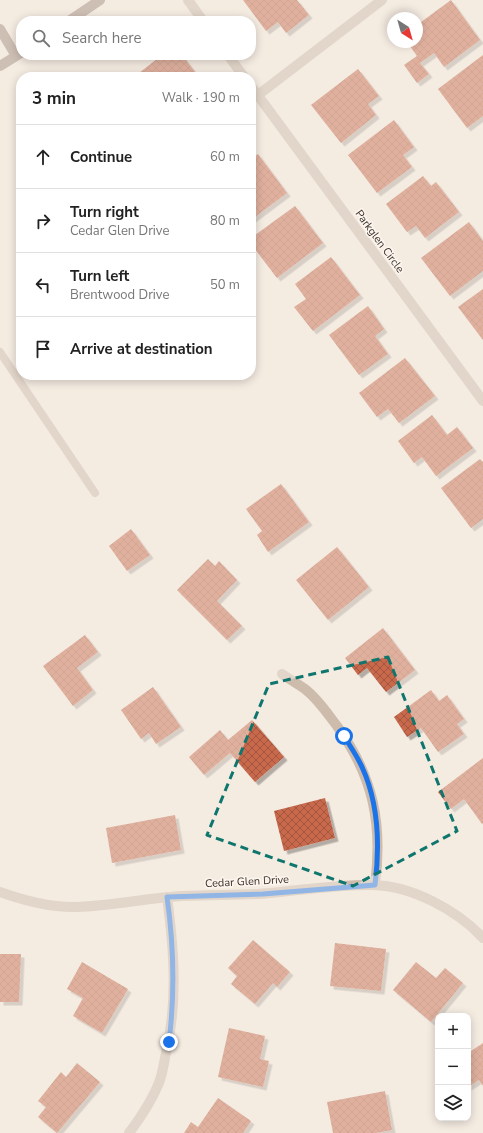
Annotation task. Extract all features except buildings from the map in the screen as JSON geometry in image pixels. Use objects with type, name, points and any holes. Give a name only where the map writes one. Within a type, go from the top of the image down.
[{"type":"main road","points":[[76,16],[100,0]]},
{"type":"main road","points":[[0,29],[16,51]]},
{"type":"main road","points":[[0,66],[16,55]]},
{"type":"street","points":[[188,0],[199,16]]},
{"type":"street","points":[[258,95],[382,0]]},
{"type":"street","points":[[232,60],[240,72]]},
{"type":"street","name":"Parkglen Circle","points":[[256,92],[483,401]]},
{"type":"street","points":[[282,674],[306,690],[321,704],[344,736],[362,766],[368,782],[376,816],[378,838],[375,885]]},
{"type":"street","name":"Cedar Glen Drive","points":[[0,892],[25,900],[53,906],[77,907],[167,897],[263,894],[375,885],[418,895],[437,903],[463,919],[483,938]]},
{"type":"street","points":[[129,1133],[140,1118],[161,1078],[169,1042],[173,1006],[174,970],[172,933],[167,897]]},
{"type":"lane","points":[[0,352],[16,376]]},
{"type":"lane","points":[[19,380],[95,493]]},
{"type":"highlighted area","points":[[388,657],[457,831],[353,886],[207,835],[269,684]]},
{"type":"route","points":[[169,1042],[173,1006],[174,970],[172,933],[167,897],[263,894],[375,885],[378,862],[376,816],[368,782],[362,766],[344,736]]}]
